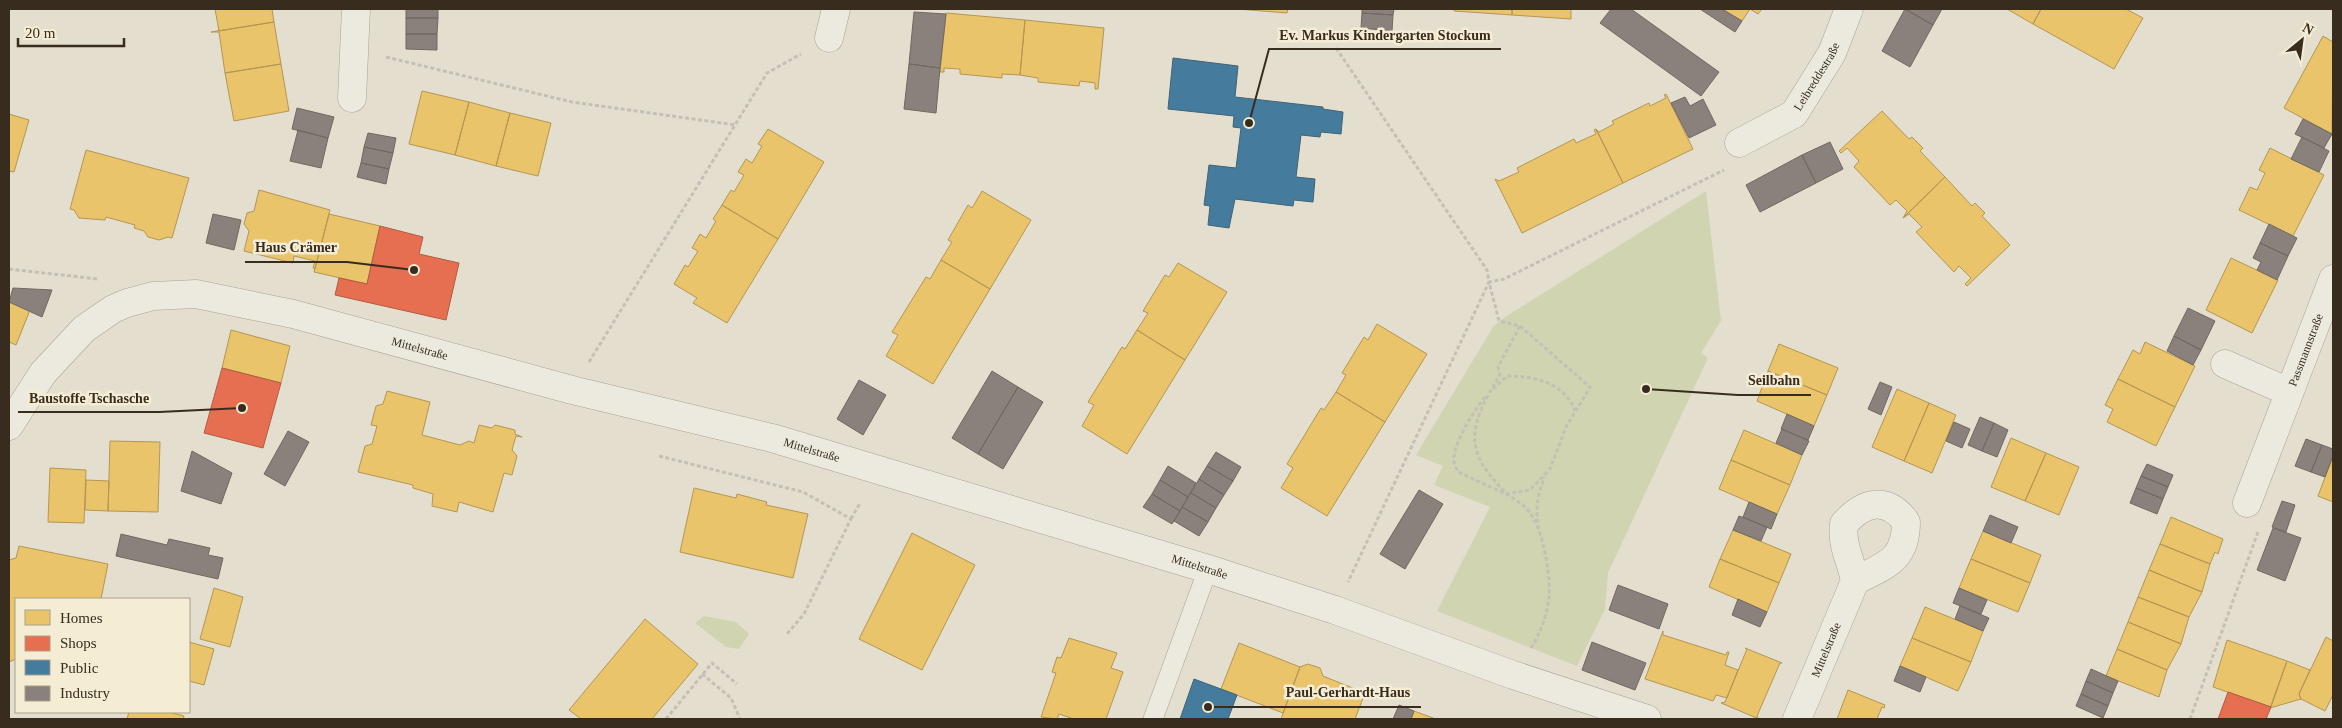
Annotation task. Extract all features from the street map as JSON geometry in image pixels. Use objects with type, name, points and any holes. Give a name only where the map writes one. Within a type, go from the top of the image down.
[{"type":"street","points":[[352,98],[356,9]]},
{"type":"street","points":[[829,38],[836,9]]},
{"type":"street","name":"Leibreddestraße","points":[[1739,143],[1794,114],[1832,53],[1849,9]]},
{"type":"street","name":"Passmannstraße","points":[[2247,503],[2333,279]]},
{"type":"street","name":"Mittelstraße","points":[[9,426],[43,373],[84,329],[113,309],[127,303],[153,296],[196,294],[293,314],[572,390],[772,438],[1208,569],[1335,610],[1514,675],[1647,719]]},
{"type":"street","name":"Passmannstraße","points":[[2225,364],[2290,392]]},
{"type":"street","name":"Mittelstraße","points":[[1797,719],[1855,580]]},
{"type":"lane","points":[[1153,719],[1208,569]]},
{"type":"path","points":[[572,390],[767,73],[829,38]]},
{"type":"path","points":[[1336,48],[1487,270],[1499,321],[1520,326],[1590,386],[1575,411],[1541,485],[1536,506],[1536,516],[1548,575],[1548,599],[1537,639],[1514,675]]},
{"type":"path","points":[[354,49],[572,102],[736,124]]},
{"type":"path","points":[[1489,282],[1504,280],[1738,162],[1739,143]]},
{"type":"path","points":[[9,269],[112,281],[127,303]]},
{"type":"path","points":[[1335,610],[1489,282]]},
{"type":"path","points":[[1506,494],[1480,464],[1474,441],[1478,414],[1500,375],[1498,367],[1520,326]]},
{"type":"path","points":[[1540,534],[1527,509],[1506,494],[1458,472],[1454,462],[1457,445],[1478,406],[1507,376],[1539,379],[1556,387],[1571,399],[1575,411]]},
{"type":"path","points":[[659,456],[803,492],[851,520]]},
{"type":"path","points":[[1506,494],[1530,490],[1547,472]]},
{"type":"path","points":[[787,634],[804,614],[860,503]]},
{"type":"path","points":[[2190,719],[2265,509],[2247,503]]},
{"type":"path","points":[[666,719],[712,663],[737,684]]},
{"type":"path","points":[[702,674],[731,698],[740,719]]},
{"type":"green space","points":[[1706,191],[1721,321],[1701,353],[1708,358],[1608,573],[1605,609],[1577,666],[1437,611],[1490,507],[1434,485],[1443,466],[1416,455],[1493,327],[1499,321]]},
{"type":"green space","points":[[704,616],[736,622],[749,634],[739,649],[726,647],[695,623]]},
{"type":"building: Homes","points":[[215,9],[272,9],[274,22],[219,31]]},
{"type":"building: Homes","points":[[1237,9],[1288,9],[1287,13]]},
{"type":"building: Homes","points":[[1454,9],[1512,9],[1512,15],[1454,11]]},
{"type":"building: Homes","points":[[1512,9],[1571,9],[1571,19],[1512,15]]},
{"type":"building: Homes","points":[[1722,9],[1750,9],[1742,21]]},
{"type":"building: Homes","points":[[1750,9],[1762,9],[1758,14]]},
{"type":"building: Homes","points":[[2007,9],[2041,9],[2033,24]]},
{"type":"building: Homes","points":[[2041,9],[2126,9],[2143,18],[2114,69],[2033,24]]},
{"type":"building: Homes","points":[[946,13],[1025,20],[1020,75],[1002,74],[1002,78],[960,74],[960,69],[944,68],[944,72],[940,72]]},
{"type":"building: Homes","points":[[1025,20],[1104,28],[1098,89],[1095,89],[1095,83],[1080,81],[1079,86],[1038,82],[1038,78],[1020,75]]},
{"type":"building: Homes","points":[[274,22],[281,64],[225,73],[219,32],[211,32]]},
{"type":"building: Homes","points":[[2323,36],[2333,42],[2332,134],[2284,108]]},
{"type":"building: Homes","points":[[281,64],[289,111],[234,121],[225,73]]},
{"type":"building: Homes","points":[[422,91],[469,102],[455,155],[409,144]]},
{"type":"building: Homes","points":[[1666,94],[1693,149],[1623,183],[1596,129],[1599,132],[1614,124],[1612,121],[1649,103],[1650,106],[1666,98],[1664,95]]},
{"type":"building: Homes","points":[[469,102],[510,113],[496,166],[455,155]]},
{"type":"building: Homes","points":[[1882,111],[1909,139],[1912,137],[1923,148],[1920,151],[1945,177],[1903,218],[1907,211],[1896,200],[1890,205],[1854,167],[1859,161],[1847,148],[1841,153],[1839,151]]},
{"type":"building: Homes","points":[[510,113],[551,123],[538,176],[496,166]]},
{"type":"building: Homes","points":[[9,114],[29,120],[14,172],[9,171]]},
{"type":"building: Homes","points":[[768,129],[824,162],[778,239],[722,205],[731,190],[734,192],[744,175],[738,172],[746,159],[752,163],[762,146],[758,144]]},
{"type":"building: Homes","points":[[1596,129],[1623,183],[1522,233],[1495,179],[1499,181],[1519,172],[1517,168],[1574,139],[1576,143],[1596,134],[1594,130]]},
{"type":"building: Homes","points":[[2270,148],[2324,175],[2293,236],[2239,210],[2250,187],[2257,190],[2265,173],[2259,170]]},
{"type":"building: Homes","points":[[86,150],[189,178],[172,238],[168,237],[159,240],[148,237],[144,231],[134,228],[135,225],[106,217],[105,220],[79,218],[74,210],[70,209]]},
{"type":"building: Homes","points":[[1945,177],[1972,206],[1975,203],[1985,213],[1982,216],[2010,245],[1967,286],[1965,284],[1971,278],[1959,266],[1954,272],[1916,232],[1922,227],[1909,214],[1903,218]]},
{"type":"building: Homes","points":[[259,190],[330,210],[315,269],[313,268],[315,261],[294,256],[293,263],[244,251],[249,231],[244,224],[247,213],[254,211]]},
{"type":"building: Homes","points":[[982,191],[1031,220],[990,289],[941,260],[952,242],[948,240],[968,205],[972,208]]},
{"type":"building: Homes","points":[[722,205],[778,239],[727,323],[693,303],[697,298],[674,284],[685,265],[688,267],[698,251],[692,248],[700,234],[706,238],[716,221],[713,219]]},
{"type":"building: Homes","points":[[329,214],[380,226],[367,284],[314,272]]},
{"type":"building: Homes","points":[[2231,258],[2278,280],[2252,333],[2206,310]]},
{"type":"building: Homes","points":[[941,260],[990,289],[933,384],[886,356],[898,335],[892,332],[926,277],[930,279]]},
{"type":"building: Homes","points":[[1178,263],[1227,292],[1185,360],[1137,330],[1148,313],[1143,311],[1165,275],[1169,277]]},
{"type":"building: Homes","points":[[9,302],[30,310],[16,345],[9,342]]},
{"type":"building: Homes","points":[[1377,324],[1427,354],[1385,422],[1336,392],[1346,375],[1342,373],[1364,337],[1368,340]]},
{"type":"building: Homes","points":[[231,330],[290,346],[281,383],[222,368]]},
{"type":"building: Homes","points":[[1137,330],[1185,360],[1127,454],[1082,426],[1094,405],[1088,402],[1122,347],[1125,349]]},
{"type":"building: Homes","points":[[2145,342],[2195,366],[2175,407],[2118,379],[2133,350],[2140,354]]},
{"type":"building: Homes","points":[[1779,344],[1838,368],[1827,395],[1768,371]]},
{"type":"building: Homes","points":[[1768,371],[1827,395],[1814,426],[1757,401]]},
{"type":"building: Homes","points":[[2118,379],[2175,407],[2156,446],[2107,422],[2113,409],[2105,405]]},
{"type":"building: Homes","points":[[1897,389],[1929,403],[1904,461],[1872,447]]},
{"type":"building: Homes","points":[[387,391],[430,402],[422,435],[460,445],[469,441],[474,443],[479,425],[492,428],[495,425],[515,430],[515,434],[522,437],[516,436],[512,450],[517,456],[512,475],[504,473],[493,512],[459,502],[457,512],[432,506],[433,494],[413,488],[413,485],[358,472],[365,446],[372,444],[377,426],[371,425],[376,406],[383,404]]},
{"type":"building: Homes","points":[[1336,392],[1385,422],[1327,516],[1281,488],[1293,468],[1287,464],[1321,408],[1324,410]]},
{"type":"building: Homes","points":[[1929,403],[1956,415],[1932,473],[1904,461]]},
{"type":"building: Homes","points":[[1744,430],[1802,455],[1790,485],[1731,460]]},
{"type":"building: Homes","points":[[2011,438],[2046,453],[2025,501],[1991,487]]},
{"type":"building: Homes","points":[[110,441],[160,442],[158,512],[108,511]]},
{"type":"building: Homes","points":[[2046,453],[2079,467],[2059,515],[2025,501]]},
{"type":"building: Homes","points":[[2333,456],[2333,502],[2318,496]]},
{"type":"building: Homes","points":[[1731,460],[1790,485],[1777,514],[1719,489]]},
{"type":"building: Homes","points":[[50,468],[86,470],[84,523],[48,522]]},
{"type":"building: Homes","points":[[86,480],[109,481],[108,511],[85,510]]},
{"type":"building: Homes","points":[[694,488],[736,498],[737,494],[767,502],[766,505],[808,514],[793,578],[680,552]]},
{"type":"building: Homes","points":[[2171,517],[2223,539],[2218,554],[2215,552],[2210,564],[2160,544]]},
{"type":"building: Homes","points":[[1733,530],[1791,554],[1779,583],[1720,559]]},
{"type":"building: Homes","points":[[1983,531],[2041,555],[2030,583],[1971,559]]},
{"type":"building: Homes","points":[[912,533],[975,565],[922,670],[859,639]]},
{"type":"building: Homes","points":[[2160,544],[2210,564],[2202,592],[2149,570]]},
{"type":"building: Homes","points":[[19,546],[108,564],[101,598],[15,598],[15,659],[9,662],[9,560],[16,558]]},
{"type":"building: Homes","points":[[1720,559],[1779,583],[1767,612],[1709,587]]},
{"type":"building: Homes","points":[[1971,559],[2030,583],[2018,612],[1959,588]]},
{"type":"building: Homes","points":[[2149,570],[2202,592],[2189,617],[2138,597]]},
{"type":"building: Homes","points":[[214,588],[243,597],[230,647],[200,639]]},
{"type":"building: Homes","points":[[2138,597],[2189,617],[2181,644],[2128,622]]},
{"type":"building: Homes","points":[[1925,607],[1983,631],[1971,662],[1912,638]]},
{"type":"building: Homes","points":[[645,619],[698,664],[652,719],[581,719],[569,710]]},
{"type":"building: Homes","points":[[2128,622],[2181,644],[2167,670],[2117,649]]},
{"type":"building: Homes","points":[[1663,631],[1663,635],[1726,655],[1729,652],[1725,665],[1738,670],[1727,698],[1716,695],[1713,701],[1645,679]]},
{"type":"building: Homes","points":[[2326,637],[2333,641],[2333,695],[2325,711],[2301,699],[2299,694]]},
{"type":"building: Homes","points":[[1069,638],[1117,653],[1111,668],[1123,672],[1106,719],[1074,719],[1059,714],[1057,719],[1041,717],[1056,673],[1052,672],[1057,657],[1061,658]]},
{"type":"building: Homes","points":[[1912,638],[1971,662],[1958,691],[1900,666]]},
{"type":"building: Homes","points":[[2227,640],[2287,661],[2271,707],[2213,687]]},
{"type":"building: Homes","points":[[190,642],[214,649],[204,685],[190,681]]},
{"type":"building: Homes","points":[[1239,643],[1300,667],[1283,713],[1221,689]]},
{"type":"building: Homes","points":[[1745,648],[1782,663],[1780,663],[1757,716],[1759,719],[1721,703],[1725,702],[1747,649]]},
{"type":"building: Homes","points":[[2117,649],[2167,670],[2159,697],[2106,676]]},
{"type":"building: Homes","points":[[2287,661],[2310,670],[2299,694],[2301,699],[2270,708]]},
{"type":"building: Homes","points":[[1308,664],[1320,668],[1323,676],[1365,693],[1355,719],[1281,719],[1300,667]]},
{"type":"building: Homes","points":[[1848,690],[1885,705],[1884,708],[1882,707],[1877,719],[1837,719]]},
{"type":"building: Homes","points":[[1414,711],[1436,719],[1411,719]]},
{"type":"building: Homes","points":[[129,713],[173,713],[184,716],[183,719],[127,719]]},
{"type":"building: Shops","points":[[380,226],[423,237],[419,254],[459,263],[446,320],[335,295],[339,278],[367,284]]},
{"type":"building: Shops","points":[[222,368],[281,383],[263,448],[204,433]]},
{"type":"building: Shops","points":[[2228,692],[2271,707],[2266,719],[2218,719]]},
{"type":"building: Public","points":[[1173,58],[1238,66],[1235,97],[1323,107],[1323,109],[1343,112],[1341,134],[1321,132],[1320,137],[1301,135],[1296,177],[1315,179],[1313,202],[1294,200],[1293,206],[1235,199],[1229,228],[1208,225],[1210,206],[1204,205],[1209,165],[1236,168],[1241,128],[1233,127],[1234,116],[1168,109]]},
{"type":"building: Public","points":[[1194,679],[1237,695],[1228,719],[1180,719]]},
{"type":"building: Industry","points":[[406,9],[438,9],[438,18],[406,18]]},
{"type":"building: Industry","points":[[1362,9],[1394,9],[1393,15],[1362,13]]},
{"type":"building: Industry","points":[[1611,9],[1631,9],[1719,72],[1701,96],[1600,23]]},
{"type":"building: Industry","points":[[1700,9],[1722,9],[1742,21],[1735,32]]},
{"type":"building: Industry","points":[[1905,9],[1942,9],[1933,25]]},
{"type":"building: Industry","points":[[1905,9],[1933,25],[1910,67],[1882,51]]},
{"type":"building: Industry","points":[[914,12],[946,14],[940,68],[909,64]]},
{"type":"building: Industry","points":[[1362,13],[1393,15],[1392,31],[1361,28]]},
{"type":"building: Industry","points":[[406,18],[438,18],[437,34],[406,34]]},
{"type":"building: Industry","points":[[406,34],[437,34],[437,50],[406,49]]},
{"type":"building: Industry","points":[[909,64],[940,68],[936,113],[904,109]]},
{"type":"building: Industry","points":[[1685,97],[1690,106],[1703,99],[1716,125],[1689,138],[1671,103]]},
{"type":"building: Industry","points":[[297,108],[334,117],[328,138],[292,129]]},
{"type":"building: Industry","points":[[2303,119],[2332,134],[2324,148],[2295,134]]},
{"type":"building: Industry","points":[[298,130],[328,138],[321,168],[290,161]]},
{"type":"building: Industry","points":[[368,133],[396,138],[393,153],[364,147]]},
{"type":"building: Industry","points":[[2302,137],[2329,151],[2319,172],[2291,159]]},
{"type":"building: Industry","points":[[1830,142],[1843,169],[1816,183],[1802,155]]},
{"type":"building: Industry","points":[[364,147],[393,153],[389,169],[361,163]]},
{"type":"building: Industry","points":[[1802,155],[1816,183],[1760,212],[1746,185]]},
{"type":"building: Industry","points":[[361,163],[389,169],[386,184],[357,177]]},
{"type":"building: Industry","points":[[213,214],[241,220],[234,250],[206,243]]},
{"type":"building: Industry","points":[[2269,224],[2297,238],[2288,256],[2260,243]]},
{"type":"building: Industry","points":[[2260,243],[2288,256],[2277,280],[2257,270],[2261,262],[2253,258]]},
{"type":"building: Industry","points":[[13,288],[52,290],[42,317],[9,302]]},
{"type":"building: Industry","points":[[2188,308],[2215,321],[2201,350],[2174,336]]},
{"type":"building: Industry","points":[[2174,336],[2201,350],[2193,365],[2167,351]]},
{"type":"building: Industry","points":[[992,371],[1018,387],[978,454],[952,438]]},
{"type":"building: Industry","points":[[859,380],[886,395],[863,435],[837,419]]},
{"type":"building: Industry","points":[[1880,382],[1892,387],[1881,415],[1868,409]]},
{"type":"building: Industry","points":[[1018,387],[1043,402],[1003,469],[978,454]]},
{"type":"building: Industry","points":[[1787,414],[1814,426],[1808,440],[1781,429]]},
{"type":"building: Industry","points":[[1980,417],[1994,423],[1982,451],[1968,445]]},
{"type":"building: Industry","points":[[1954,422],[1970,429],[1962,448],[1946,441]]},
{"type":"building: Industry","points":[[1994,423],[2008,430],[1997,457],[1982,451]]},
{"type":"building: Industry","points":[[1782,429],[1809,441],[1802,455],[1776,443]]},
{"type":"building: Industry","points":[[288,431],[309,442],[285,486],[264,474]]},
{"type":"building: Industry","points":[[2306,439],[2322,445],[2311,472],[2295,466]]},
{"type":"building: Industry","points":[[2322,445],[2333,449],[2333,456],[2325,477],[2311,472]]},
{"type":"building: Industry","points":[[192,451],[232,473],[221,504],[181,491]]},
{"type":"building: Industry","points":[[1216,452],[1241,467],[1233,481],[1207,466]]},
{"type":"building: Industry","points":[[2147,464],[2173,475],[2168,487],[2141,476]]},
{"type":"building: Industry","points":[[1168,466],[1196,483],[1188,497],[1160,480]]},
{"type":"building: Industry","points":[[1207,466],[1233,481],[1224,495],[1199,479]]},
{"type":"building: Industry","points":[[2141,476],[2168,487],[2163,499],[2136,488]]},
{"type":"building: Industry","points":[[1199,479],[1224,495],[1216,508],[1191,493]]},
{"type":"building: Industry","points":[[1160,480],[1188,497],[1180,511],[1152,494]]},
{"type":"building: Industry","points":[[2136,488],[2163,499],[2157,514],[2130,503]]},
{"type":"building: Industry","points":[[1419,490],[1443,504],[1405,569],[1380,554]]},
{"type":"building: Industry","points":[[1191,493],[1216,508],[1208,522],[1182,507]]},
{"type":"building: Industry","points":[[1152,494],[1180,511],[1172,524],[1143,507]]},
{"type":"building: Industry","points":[[2282,501],[2295,505],[2286,532],[2272,527]]},
{"type":"building: Industry","points":[[1749,502],[1777,514],[1771,529],[1743,517]]},
{"type":"building: Industry","points":[[1182,507],[1208,522],[1199,536],[1174,521]]},
{"type":"building: Industry","points":[[1990,515],[2018,527],[2011,543],[1983,531]]},
{"type":"building: Industry","points":[[1739,516],[1767,527],[1761,541],[1733,530]]},
{"type":"building: Industry","points":[[2273,528],[2301,538],[2285,581],[2257,570]]},
{"type":"building: Industry","points":[[121,534],[167,545],[169,539],[210,548],[208,555],[223,558],[218,579],[116,556]]},
{"type":"building: Industry","points":[[1618,585],[1668,604],[1659,629],[1609,610]]},
{"type":"building: Industry","points":[[1959,588],[1987,600],[1981,614],[1953,603]]},
{"type":"building: Industry","points":[[1738,599],[1767,612],[1760,627],[1732,615]]},
{"type":"building: Industry","points":[[1960,606],[1989,618],[1983,631],[1955,619]]},
{"type":"building: Industry","points":[[1592,642],[1646,663],[1635,690],[1582,670]]},
{"type":"building: Industry","points":[[1900,666],[1926,677],[1920,692],[1894,681]]},
{"type":"building: Industry","points":[[2091,669],[2118,681],[2113,693],[2086,681]]},
{"type":"building: Industry","points":[[2086,681],[2113,693],[2108,706],[2081,694]]},
{"type":"building: Industry","points":[[2081,694],[2108,706],[2103,718],[2076,706]]},
{"type":"building: Industry","points":[[1399,705],[1414,711],[1411,719],[1393,719]]},
{"type":"place","name":"Ev. Markus Kindergarten Stockum","points":[[1249,123]]},
{"type":"place","name":"Haus Crämer","points":[[414,270]]},
{"type":"place","name":"Seilbahn","points":[[1646,389]]},
{"type":"place","name":"Baustoffe Tschasche","points":[[242,408]]},
{"type":"place","name":"Paul-Gerhardt-Haus","points":[[1208,707]]}]
